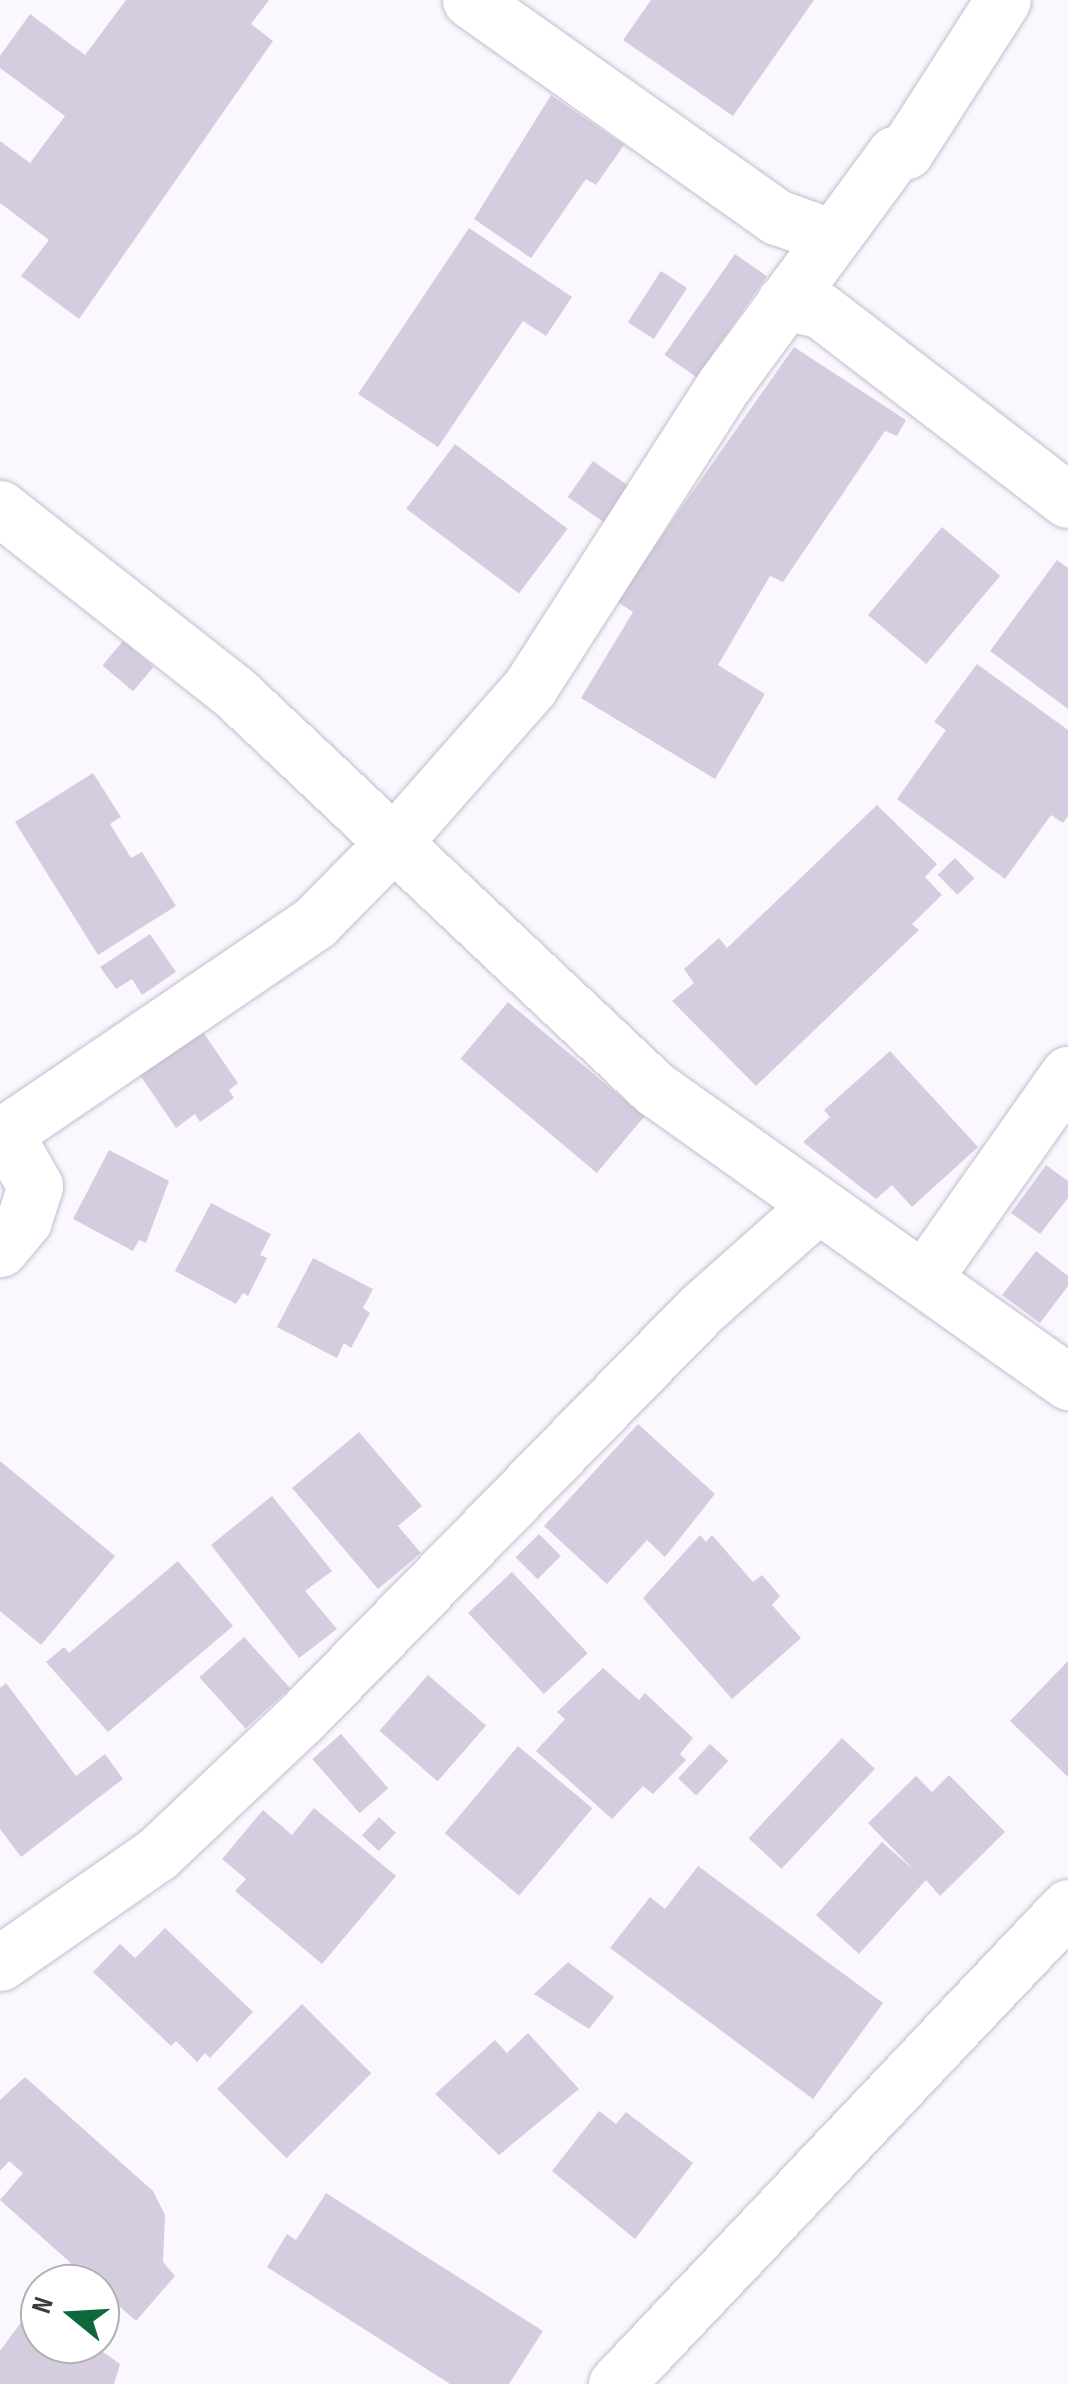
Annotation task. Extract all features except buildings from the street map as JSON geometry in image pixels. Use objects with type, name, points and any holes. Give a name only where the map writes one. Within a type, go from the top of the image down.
[{"type":"street","points":[[470,0],[777,216],[832,236]]},
{"type":"street","points":[[0,1249],[24,1220],[34,1186],[3,1129],[316,922],[393,844],[530,687],[784,302],[894,154],[906,151],[1003,0]]},
{"type":"street","points":[[784,302],[820,310],[1068,500]]},
{"type":"street","points":[[0,508],[235,693],[654,1088],[816,1207],[924,1278],[1068,1382]]},
{"type":"street","points":[[924,1278],[1068,1074]]},
{"type":"street","points":[[0,1963],[157,1854],[303,1716],[701,1310],[816,1207]]},
{"type":"street","points":[[616,2384],[1068,1907]]}]
